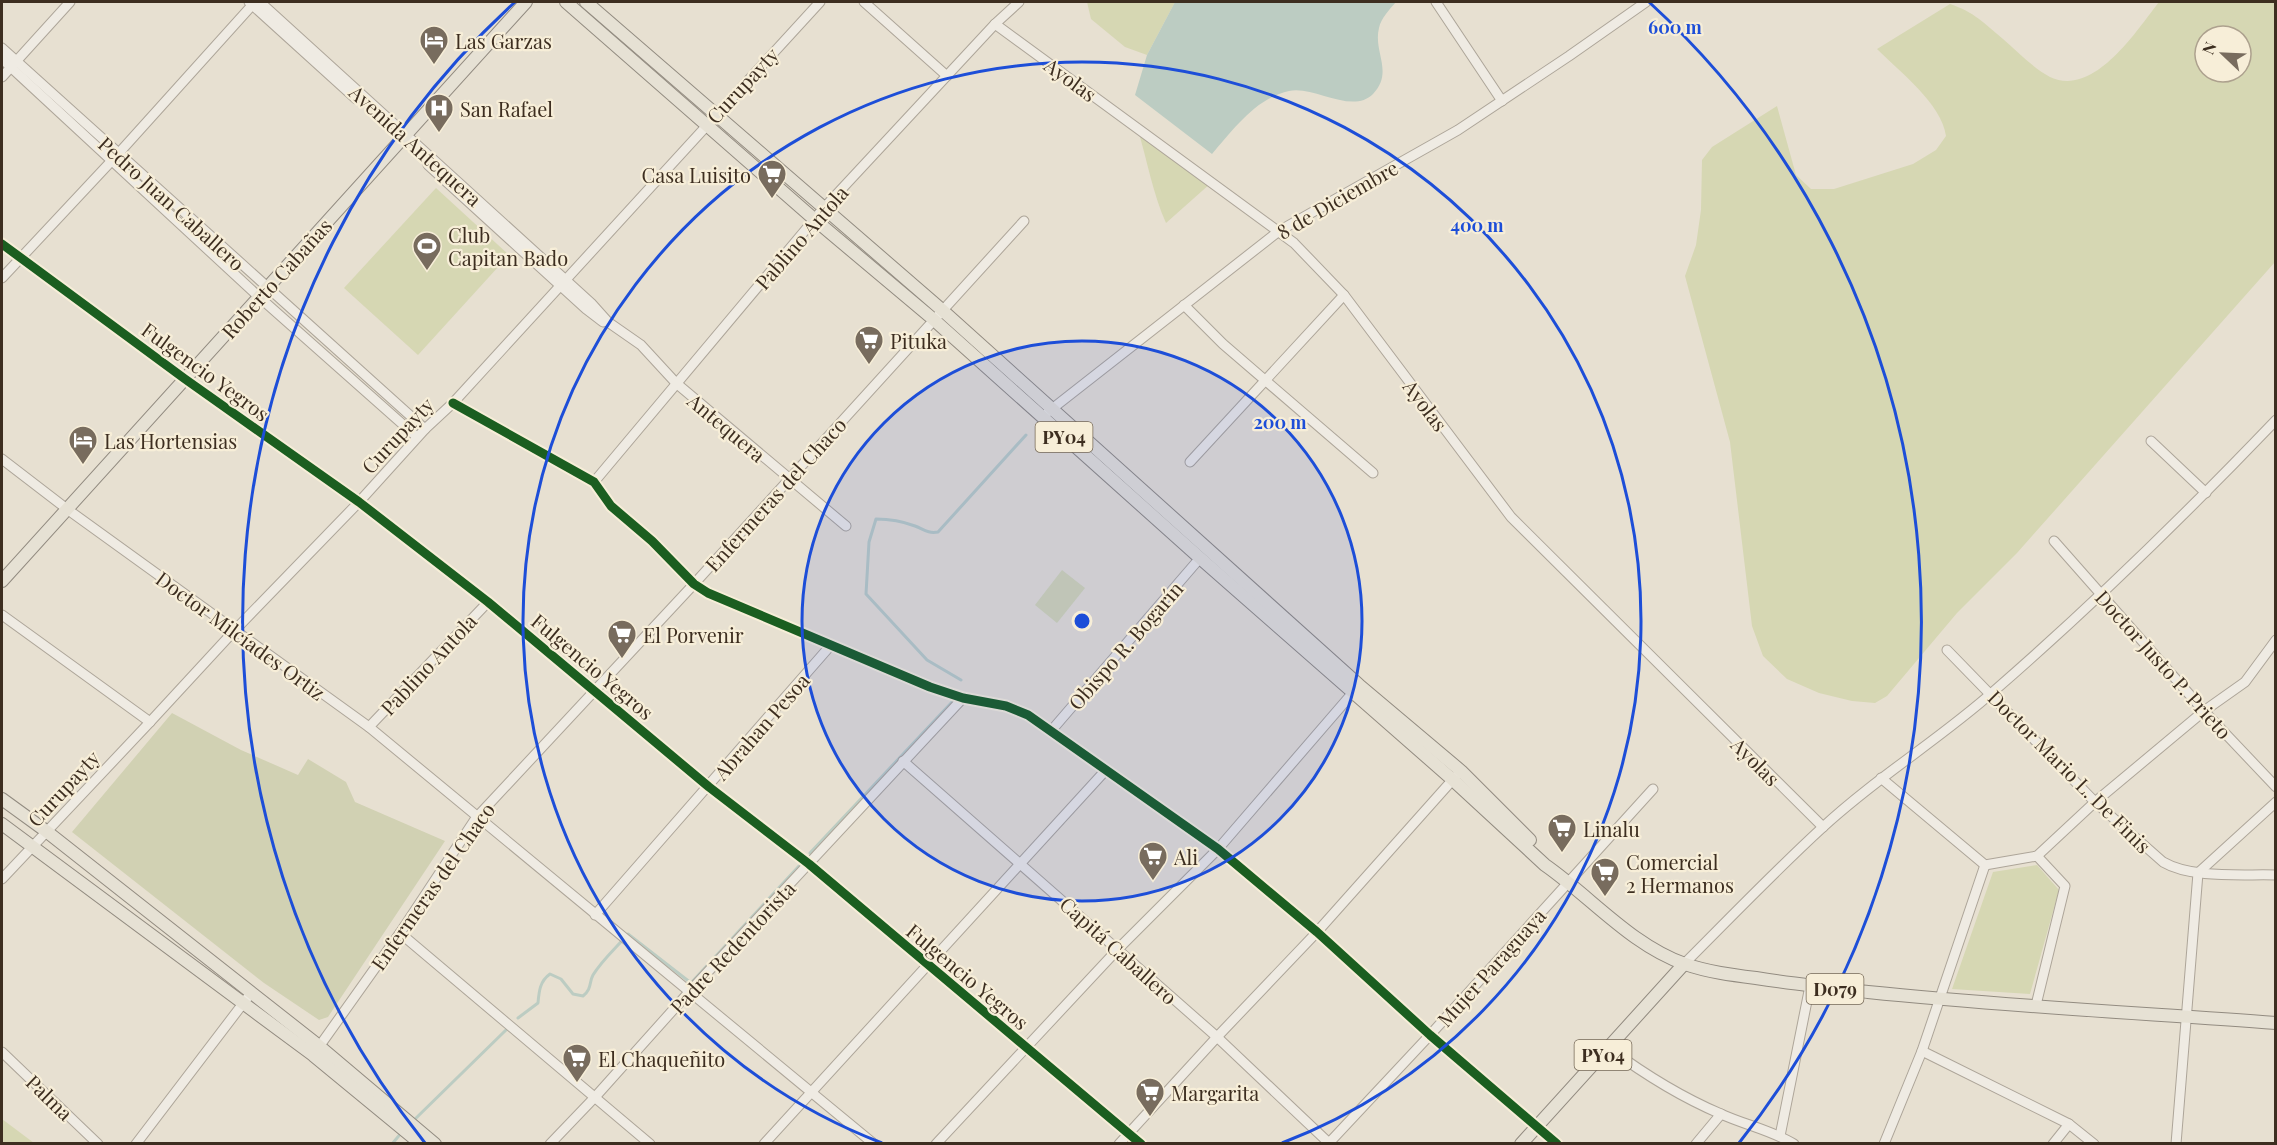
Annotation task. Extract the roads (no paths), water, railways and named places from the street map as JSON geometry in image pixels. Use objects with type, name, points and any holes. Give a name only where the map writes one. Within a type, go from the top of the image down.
[{"type":"main road","name":"Roberto Cabañas","points":[[2,581],[526,2]]},
{"type":"main road","name":"PY04","points":[[566,2],[823,209],[1356,689]]},
{"type":"main road","name":"PY04","points":[[586,2],[814,219],[938,314]]},
{"type":"main road","name":"PY04","points":[[1047,413],[1200,558],[1457,776],[1550,860],[1564,878],[1640,941],[1684,964],[1521,1143]]},
{"type":"main road","points":[[2,799],[251,993],[418,1137],[435,1143]]},
{"type":"main road","points":[[2,824],[243,1005],[316,1051]]},
{"type":"main road","name":"D079","points":[[1684,964],[1715,972],[1809,986],[1941,999],[2276,1023]]},
{"type":"street","points":[[2,77],[70,2]]},
{"type":"street","points":[[2,278],[115,158],[254,2]]},
{"type":"street","name":"Avenida Antequera","points":[[254,2],[604,323],[641,345]]},
{"type":"street","name":"Curupayty","points":[[2,879],[234,631],[359,502],[417,437],[453,403],[820,2]]},
{"type":"street","points":[[864,2],[947,76]]},
{"type":"street","name":"Pablino Antola","points":[[594,482],[814,219],[995,24],[1019,2]]},
{"type":"street","points":[[1436,2],[1502,101]]},
{"type":"street","name":"8 de Diciembre","points":[[1047,413],[1280,231],[1458,130],[1646,2]]},
{"type":"street","name":"Ayolas","points":[[995,24],[1294,243],[1344,295],[1511,517],[1823,827]]},
{"type":"street","name":"Pedro Juan Caballero","points":[[2,48],[13,64],[417,437]]},
{"type":"street","name":"Pedro Juan Caballero","points":[[2,59],[13,64]]},
{"type":"street","name":"Enfermeras del Chaco","points":[[316,1051],[400,933],[476,818],[694,584],[1024,221]]},
{"type":"street","name":"Fulgencio Yegros","points":[[2,244],[184,379],[359,502],[488,602],[709,788],[809,864],[1025,1048],[1141,1143]]},
{"type":"street","name":"Pedro Juan Caballero","points":[[262,292],[425,429]]},
{"type":"street","points":[[1190,462],[1344,295]]},
{"type":"street","points":[[1184,305],[1223,344],[1372,473]]},
{"type":"street","name":"Antequera","points":[[641,345],[676,383],[846,526]]},
{"type":"street","points":[[453,403],[594,482],[611,506],[652,541],[694,584],[708,593],[930,687],[963,698],[1006,706],[1028,716],[1051,731],[1218,849],[1557,1143]]},
{"type":"street","points":[[1684,964],[1823,827],[1881,778],[1992,694],[2103,595],[2276,420]]},
{"type":"street","points":[[2151,441],[2206,493]]},
{"type":"street","name":"Doctor Milcíades Ortiz","points":[[2,459],[234,631],[369,727],[476,818],[874,1143]]},
{"type":"street","name":"Doctor Justo P. Prieto","points":[[2054,541],[2204,711],[2276,787]]},
{"type":"street","name":"Obispo R. Bogarín","points":[[1051,731],[1200,558]]},
{"type":"street","name":"Pablino Antola","points":[[369,727],[488,602]]},
{"type":"street","points":[[2,615],[150,722]]},
{"type":"street","points":[[1881,778],[1985,865],[2037,856],[2095,802],[2204,711],[2245,682],[2276,640]]},
{"type":"street","name":"Abrahan Pesoa","points":[[595,915],[709,788],[831,645]]},
{"type":"street","name":"Doctor Mario L. De Finis","points":[[1947,650],[2095,802],[2163,862],[2174,869],[2198,873],[2276,875]]},
{"type":"street","points":[[936,1143],[1118,949],[1218,849],[1356,689]]},
{"type":"street","name":"Padre Redentorista","points":[[550,1143],[963,698]]},
{"type":"street","name":"Capitá Caballero","points":[[903,761],[1217,1037],[1329,1143]]},
{"type":"street","points":[[764,1143],[1105,771]]},
{"type":"street","points":[[1119,1143],[1317,933],[1457,776]]},
{"type":"street","name":"Mujer Paraguaya","points":[[1329,1143],[1430,1035],[1564,878],[1653,789]]},
{"type":"street","points":[[2176,1143],[2198,873],[2276,802]]},
{"type":"street","points":[[2036,1005],[2065,886],[2037,856]]},
{"type":"street","points":[[1884,1143],[1941,999],[1985,865]]},
{"type":"street","points":[[400,933],[650,1143]]},
{"type":"street","points":[[1780,1136],[1809,986]]},
{"type":"street","points":[[136,1143],[251,993]]},
{"type":"street","points":[[1609,1048],[1649,1078],[1721,1114],[1794,1143]]},
{"type":"street","points":[[1922,1051],[2069,1124],[2094,1143]]},
{"type":"street","name":"Palma","points":[[2,1052],[98,1143]]},
{"type":"street","points":[[1696,1143],[1721,1114]]},
{"type":"street","points":[[2053,1143],[2069,1124]]},
{"type":"waterway","points":[[961,680],[927,660],[866,594],[869,542],[876,519],[891,520],[928,532],[938,532],[1026,435]]},
{"type":"waterway","points":[[810,853],[953,701]]},
{"type":"waterway","points":[[518,1018],[538,1003],[542,983],[550,974],[561,979],[573,994],[583,996],[588,991],[597,969],[628,934],[691,983],[799,866]]},
{"type":"waterway","points":[[413,1121],[506,1030]]},
{"type":"waterway","points":[[392,1144],[402,1132]]},
{"type":"place","name":"Las Garzas","points":[[434,66]]},
{"type":"place","name":"San Rafael","points":[[439,134]]},
{"type":"place","name":"Casa Luisito","points":[[772,200]]},
{"type":"place","name":"Club Capitan Bado","points":[[427,272]]},
{"type":"place","name":"Pituka","points":[[869,366]]},
{"type":"place","name":"Las Hortensias","points":[[83,466]]},
{"type":"place","name":"El Porvenir","points":[[622,660]]},
{"type":"place","name":"Linalu","points":[[1562,854]]},
{"type":"place","name":"Ali","points":[[1153,882]]},
{"type":"place","name":"Comercial 2 Hermanos","points":[[1605,898]]},
{"type":"place","name":"El Chaqueñito","points":[[577,1084]]},
{"type":"place","name":"Margarita","points":[[1150,1118]]}]
